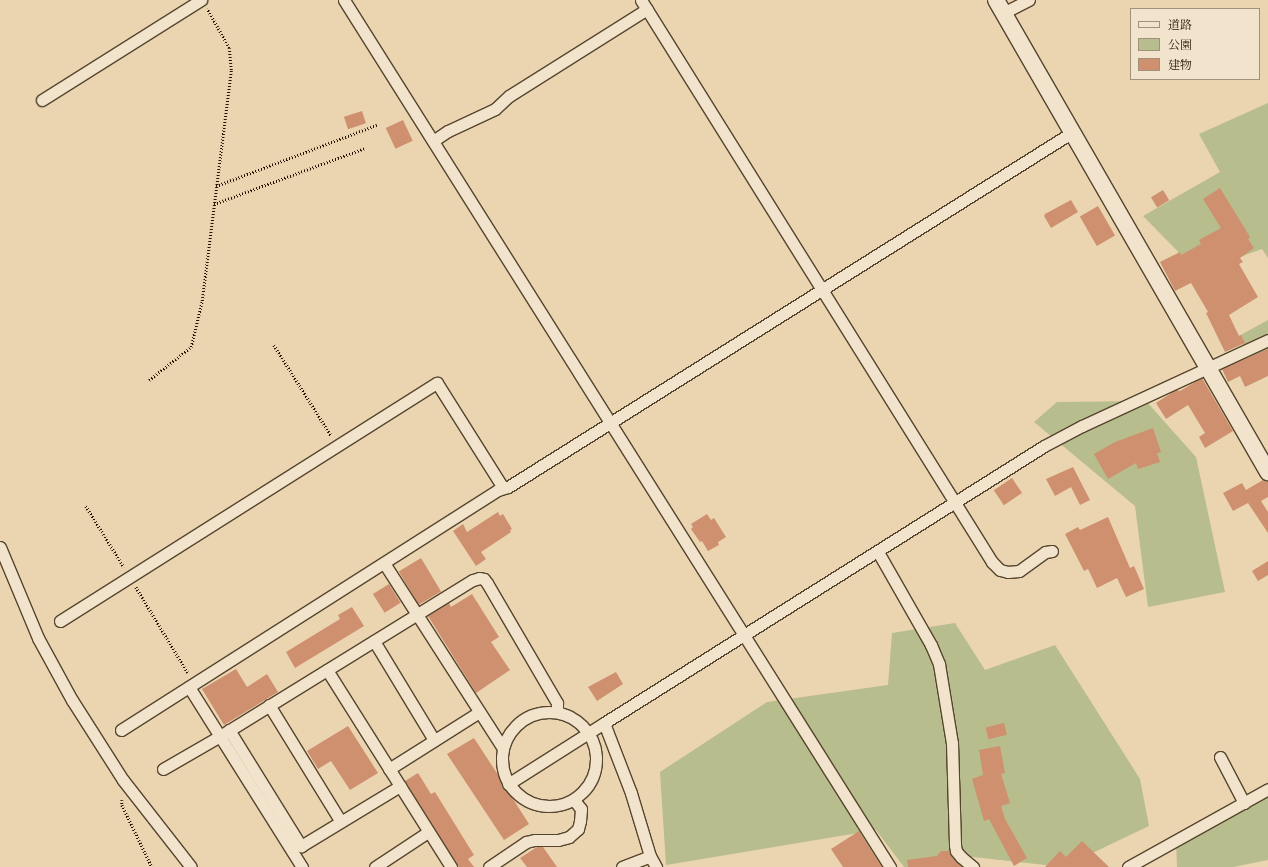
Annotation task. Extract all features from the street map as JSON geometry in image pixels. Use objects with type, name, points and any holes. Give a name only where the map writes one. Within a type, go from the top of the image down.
[{"type":"street","points":[[344,0],[890,867]]},
{"type":"street","points":[[1029,0],[999,7],[1207,369],[1268,472]]},
{"type":"street","points":[[42,100],[203,3]]},
{"type":"street","points":[[433,141],[448,131],[495,109],[509,96],[644,5],[992,562],[1000,570],[1008,572],[1019,571],[1045,552],[1052,551]]},
{"type":"street","points":[[121,730],[498,490],[822,290],[1071,133]]},
{"type":"street","points":[[508,784],[588,732],[1057,440],[1268,340]]},
{"type":"street","points":[[60,621],[437,383],[503,488]]},
{"type":"street","points":[[0,547],[38,638],[72,700],[123,780],[191,867]]},
{"type":"street","points":[[878,552],[931,645],[940,664],[952,742],[955,845],[956,851],[973,867]]},
{"type":"street","points":[[384,563],[502,748]]},
{"type":"street","points":[[163,769],[473,580],[484,579],[557,703],[556,712]]},
{"type":"street","points":[[374,641],[434,740]]},
{"type":"street","points":[[327,670],[451,867]]},
{"type":"street","points":[[192,685],[302,846],[400,786]]},
{"type":"street","points":[[269,705],[341,822]]},
{"type":"street","points":[[389,769],[479,712]]},
{"type":"street","points":[[542,712],[556,712],[569,716],[580,723],[588,732],[596,750],[596,769],[588,786],[574,800],[560,806],[545,807],[531,803],[518,795],[508,784],[503,772],[501,760],[502,748],[508,734],[512,729],[529,716],[542,712]]},
{"type":"street","points":[[604,723],[631,793],[650,856],[656,867]]},
{"type":"street","points":[[224,733],[302,867]]},
{"type":"street","points":[[1220,757],[1244,803]]},
{"type":"street","points":[[1128,867],[1268,789]]},
{"type":"street","points":[[489,867],[526,842],[535,840],[558,840],[569,837],[578,829],[580,821],[581,809],[574,800]]},
{"type":"street","points":[[375,867],[428,832]]},
{"type":"street","points":[[622,867],[650,856]]},
{"type":"path","points":[[149,380],[191,347],[202,301],[231,70],[227,43],[203,3]]},
{"type":"path","points":[[216,186],[378,125]]},
{"type":"path","points":[[214,204],[365,148]]},
{"type":"path","points":[[274,345],[338,446]]},
{"type":"path","points":[[86,506],[130,577],[192,685]]},
{"type":"path","points":[[123,780],[122,805],[152,867]]},
{"type":"green space","points":[[1268,103],[1268,258],[1262,249],[1198,272],[1143,216],[1220,172],[1199,134]]},
{"type":"green space","points":[[1268,320],[1268,374],[1237,337]]},
{"type":"green space","points":[[1146,401],[1196,457],[1225,592],[1148,607],[1135,506],[1034,422],[1057,402]]},
{"type":"green space","points":[[955,623],[985,670],[1055,645],[1140,779],[1149,826],[1063,867],[955,855],[944,867],[904,867],[876,830],[666,865],[660,772],[767,702],[888,685],[892,633]]},
{"type":"green space","points":[[1268,797],[1268,860],[1233,867],[1177,867],[1176,840]]},
{"type":"building","points":[[362,111],[366,123],[348,129],[344,117]]},
{"type":"building","points":[[403,120],[413,141],[396,149],[386,128]]},
{"type":"building","points":[[1220,188],[1250,237],[1248,239],[1254,248],[1240,258],[1243,262],[1239,264],[1258,297],[1229,315],[1239,336],[1241,335],[1245,343],[1225,352],[1206,313],[1208,312],[1191,283],[1175,291],[1160,262],[1180,252],[1181,255],[1201,244],[1199,240],[1221,228],[1203,199]]},
{"type":"building","points":[[1163,190],[1169,200],[1157,207],[1151,197]]},
{"type":"building","points":[[1071,200],[1078,212],[1051,228],[1044,216],[1045,214]]},
{"type":"building","points":[[1098,206],[1115,235],[1097,246],[1080,216]]},
{"type":"building","points":[[1268,349],[1268,376],[1245,387],[1240,376],[1228,382],[1222,369]]},
{"type":"building","points":[[1202,378],[1233,431],[1205,448],[1199,437],[1205,433],[1188,405],[1166,419],[1156,403],[1176,390],[1180,391]]},
{"type":"building","points":[[1153,428],[1161,452],[1157,453],[1160,462],[1138,469],[1136,463],[1108,479],[1094,454],[1115,442]]},
{"type":"building","points":[[1073,467],[1090,500],[1080,505],[1071,487],[1055,496],[1046,479]]},
{"type":"building","points":[[1012,478],[1022,493],[1004,505],[994,490]]},
{"type":"building","points":[[1263,480],[1268,481],[1268,497],[1261,501],[1268,512],[1268,533],[1248,503],[1233,511],[1223,493],[1242,483],[1246,490]]},
{"type":"building","points":[[498,512],[500,516],[503,514],[512,529],[510,530],[511,532],[481,552],[486,559],[476,566],[453,531],[463,524],[467,532]]},
{"type":"building","points":[[707,514],[711,520],[714,518],[726,537],[718,542],[719,545],[708,551],[702,541],[700,542],[691,529],[693,527],[691,524]]},
{"type":"building","points":[[1108,517],[1130,568],[1134,566],[1144,589],[1126,597],[1117,578],[1097,588],[1088,569],[1084,571],[1065,534],[1078,527],[1080,530]]},
{"type":"building","points":[[421,558],[441,591],[419,605],[399,571]]},
{"type":"building","points":[[1268,561],[1268,575],[1258,581],[1252,571]]},
{"type":"building","points":[[389,584],[401,603],[385,613],[373,594]]},
{"type":"building","points":[[472,594],[499,637],[491,642],[510,670],[476,693],[428,616],[449,603],[451,607]]},
{"type":"building","points":[[352,607],[364,626],[295,668],[286,652],[340,619],[338,615]]},
{"type":"building","points":[[236,669],[247,687],[267,674],[278,692],[224,725],[202,689]]},
{"type":"building","points":[[616,672],[623,684],[597,701],[588,687]]},
{"type":"building","points":[[1004,723],[1007,735],[988,739],[986,728]]},
{"type":"building","points":[[348,726],[378,773],[350,790],[331,761],[318,769],[307,751]]},
{"type":"building","points":[[474,738],[502,781],[502,788],[508,791],[529,824],[504,840],[447,754]]},
{"type":"building","points":[[1000,746],[1005,773],[1001,774],[1010,803],[1001,806],[1005,819],[1027,858],[1014,866],[989,819],[984,821],[972,779],[983,775],[979,750]]},
{"type":"building","points":[[418,773],[431,794],[435,792],[474,855],[468,859],[474,867],[459,867],[405,781]]},
{"type":"building","points":[[859,831],[882,867],[843,867],[831,849]]},
{"type":"building","points":[[1082,841],[1109,867],[1045,867],[1060,851],[1066,857]]},
{"type":"building","points":[[537,847],[543,847],[557,867],[527,867],[520,858]]},
{"type":"building","points":[[941,851],[949,851],[962,867],[908,867],[907,860],[937,856]]}]
